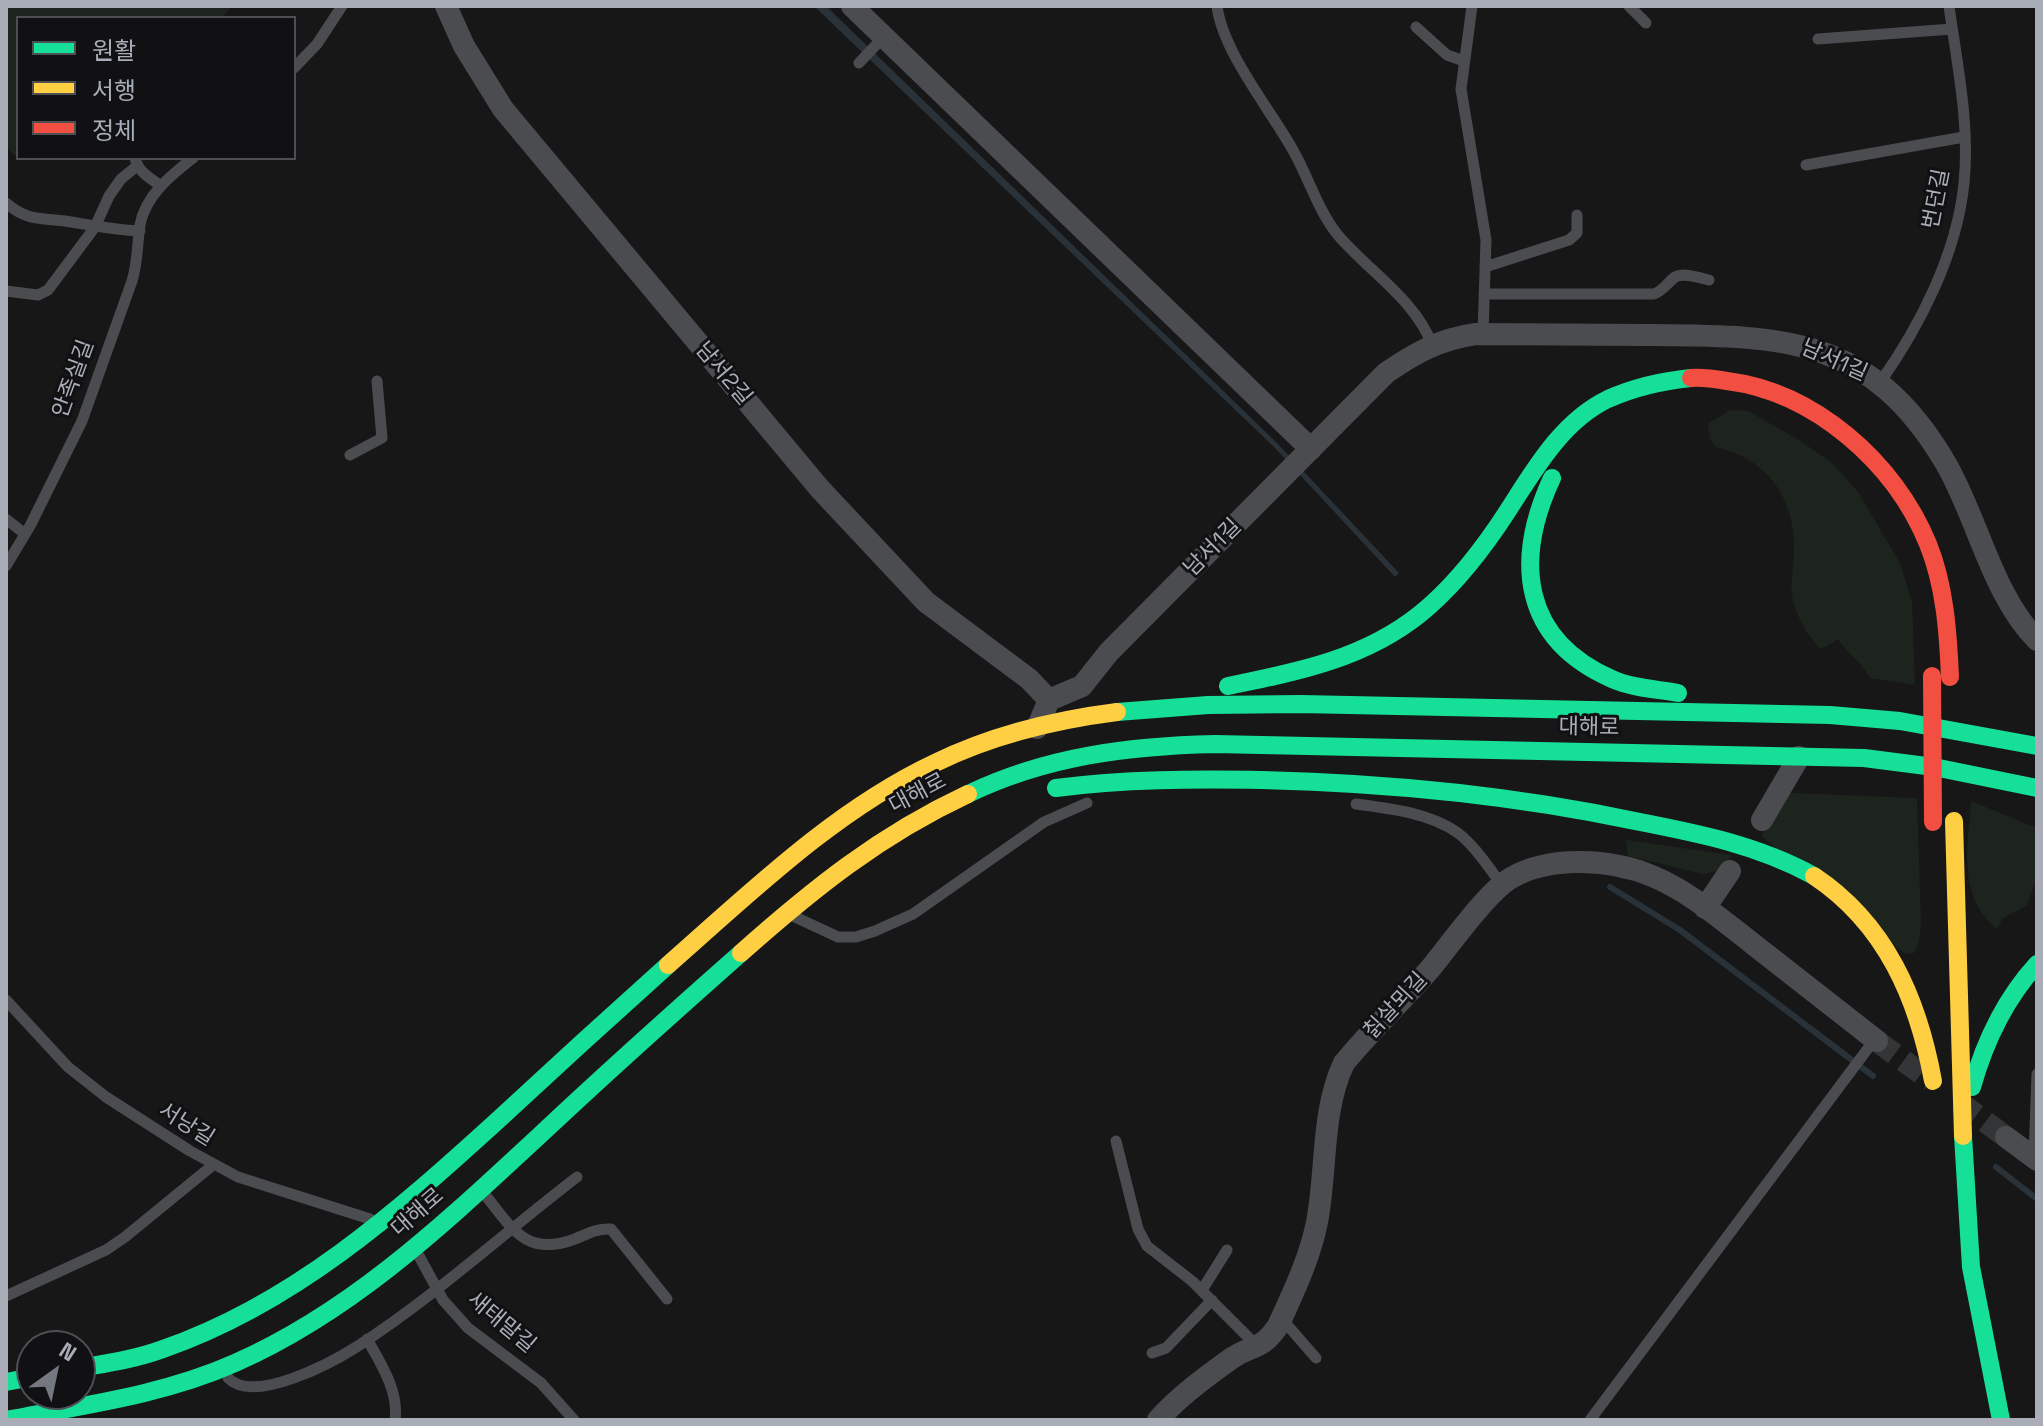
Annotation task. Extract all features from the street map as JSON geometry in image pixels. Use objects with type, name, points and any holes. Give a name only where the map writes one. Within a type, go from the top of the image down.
[{"type":"highway","points":[[1115,712],[1319,667],[1371,646],[1436,601],[1468,569],[1546,454],[1589,410],[1627,389],[1647,383],[1710,376],[1755,385],[1801,405],[1846,434],[1881,467],[1910,506],[1933,556],[1946,609],[1933,829]]},
{"type":"highway","points":[[1830,715],[1638,687],[1614,680],[1593,669],[1560,645],[1539,614],[1533,594],[1528,550],[1537,508],[1545,490],[1563,461],[1585,437],[1617,413],[1662,398],[1705,394],[1778,410],[1823,436],[1862,469],[1887,500],[1905,532],[1924,588],[1941,676],[1954,807],[1964,1175],[1971,1267],[2001,1420]]},
{"type":"highway","name":"대해로","points":[[96,1364],[161,1350],[207,1333],[271,1299],[358,1242],[660,971],[805,848],[869,800],[936,762],[1006,736],[1142,708],[1301,704],[1830,715],[1900,721],[2037,746]]},
{"type":"highway","name":"대해로","points":[[7,1420],[144,1393],[220,1369],[280,1341],[376,1279],[414,1249],[686,1000],[876,843],[959,799],[1035,767],[1093,754],[1156,745],[1864,758],[1934,767],[2037,788]]},
{"type":"highway","points":[[1043,790],[1103,781],[1157,779],[1400,786],[1539,802],[1621,817],[1758,849],[1800,868],[1826,885],[1855,909],[1871,928],[1901,975],[1911,998],[1928,1047],[1934,1088],[1933,1005]]},
{"type":"highway","points":[[907,827],[1003,798]]},
{"type":"highway","points":[[1964,1124],[1982,1053],[1994,1025],[2018,986],[2037,964]]},
{"type":"street","name":"남서2길","points":[[446,6],[464,46],[503,109],[820,489],[926,602],[1029,679],[1049,700]]},
{"type":"street","points":[[852,6],[1308,452]]},
{"type":"street","name":"남서1길","points":[[1049,700],[1082,686],[1109,652],[1386,373],[1432,345],[1483,334],[1734,335],[1782,340],[1828,354],[1879,384],[1912,414],[1934,444],[1953,476],[1991,564],[2016,612],[2037,640]]},
{"type":"street","points":[[1037,728],[1049,700]]},
{"type":"street","points":[[1762,820],[1799,757]]},
{"type":"street","name":"칡살뫼길","points":[[1158,1420],[1235,1356],[1258,1348],[1267,1341],[1281,1319],[1317,1225],[1328,1132],[1338,1076],[1344,1063],[1510,878],[1528,871],[1591,861],[1620,865],[1654,876],[1705,908],[1872,1045]]},
{"type":"street","points":[[1705,908],[1730,871]]},
{"type":"street","points":[[2006,1137],[2036,1159]]},
{"type":"lane","points":[[296,66],[317,44],[342,6]]},
{"type":"lane","points":[[1217,6],[1223,31],[1234,53],[1294,152],[1326,218],[1353,252],[1420,321],[1432,345]]},
{"type":"lane","points":[[1472,6],[1461,89],[1484,218],[1483,334]]},
{"type":"lane","points":[[1629,6],[1646,23]]},
{"type":"lane","name":"번던길","points":[[1879,384],[1917,328],[1939,276],[1959,214],[1964,182],[1964,137],[1949,6]]},
{"type":"lane","points":[[1416,27],[1447,55],[1464,61]]},
{"type":"lane","points":[[1818,39],[1952,29]]},
{"type":"lane","points":[[859,63],[876,45]]},
{"type":"lane","points":[[1806,165],[1964,137]]},
{"type":"lane","name":"안족실길","points":[[6,566],[82,421],[138,261],[144,212],[161,186],[191,160]]},
{"type":"lane","points":[[6,291],[38,295],[48,290],[95,227],[109,196],[136,162],[161,186]]},
{"type":"lane","points":[[6,203],[17,212],[38,220],[140,231]]},
{"type":"lane","points":[[1485,267],[1569,240],[1577,233],[1577,215]]},
{"type":"lane","points":[[1484,294],[1654,294],[1663,291],[1682,275],[1709,280]]},
{"type":"lane","points":[[350,455],[382,438],[377,381]]},
{"type":"lane","points":[[6,519],[25,534]]},
{"type":"lane","points":[[788,913],[838,937],[856,937],[875,931],[913,914],[1044,822],[1099,799]]},
{"type":"lane","points":[[1338,802],[1402,812],[1450,828],[1473,848],[1502,885]]},
{"type":"lane","name":"서낭길","points":[[6,1000],[68,1067],[106,1097],[213,1165],[270,1190],[382,1223]]},
{"type":"lane","points":[[1590,1420],[1872,1045]]},
{"type":"lane","points":[[2036,1159],[2037,1074]]},
{"type":"lane","points":[[1116,1141],[1138,1229],[1147,1246],[1202,1290],[1258,1348]]},
{"type":"lane","points":[[6,1296],[106,1250],[213,1165]]},
{"type":"lane","points":[[220,1369],[233,1383],[258,1387],[298,1378],[367,1339],[577,1177]]},
{"type":"lane","points":[[480,1189],[511,1228],[527,1241],[542,1245],[562,1243],[601,1228],[611,1229],[667,1299]]},
{"type":"lane","name":"새태말길","points":[[414,1249],[443,1300],[468,1328],[541,1383],[574,1420]]},
{"type":"lane","points":[[1202,1290],[1227,1250]]},
{"type":"lane","points":[[1152,1353],[1166,1348],[1212,1300]]},
{"type":"lane","points":[[1281,1319],[1316,1358]]},
{"type":"lane","points":[[367,1339],[387,1375],[397,1406],[395,1420]]},
{"type":"shaded area","points":[[6,6],[233,6],[222,16],[16,16],[16,156],[6,148]]},
{"type":"shaded area","points":[[814,6],[826,6],[1277,443],[1399,573],[1395,577],[1274,447]]},
{"type":"shaded area","points":[[1730,410],[1748,411],[1799,440],[1832,463],[1858,492],[1900,563],[1912,602],[1915,685],[1870,678],[1838,639],[1821,649],[1808,633],[1793,601],[1792,527],[1782,494],[1762,469],[1733,452],[1715,447],[1710,439],[1708,424]]},
{"type":"shaded area","points":[[1789,793],[1917,798],[1921,922],[1919,942],[1914,953],[1905,954],[1761,836]]},
{"type":"shaded area","points":[[1971,801],[2037,828],[2037,878],[2027,905],[2002,919],[1997,930],[1980,910],[1970,885],[1967,857]]},
{"type":"shaded area","points":[[1626,840],[1732,855],[1725,869],[1703,874],[1628,856]]},
{"type":"waterway","points":[[1610,887],[1680,930],[1873,1076]]},
{"type":"waterway","points":[[1996,1167],[2037,1199]]},
{"type":"tunnel","points":[[1877,1041],[1931,1081]]},
{"type":"tunnel","points":[[1959,1102],[2006,1137]]},
{"type":"traffic: fast","points":[[1228,686],[1329,662],[1399,629],[1420,614],[1462,573],[1545,456],[1573,423],[1618,395],[1648,385],[1691,378]]},
{"type":"traffic: fast","points":[[1552,478],[1540,509],[1530,567],[1534,594],[1543,619],[1559,642],[1582,662],[1612,679],[1678,693]]},
{"type":"traffic: fast","points":[[1117,712],[1208,705],[1301,704],[1830,715],[1900,721],[2037,746]]},
{"type":"traffic: fast","points":[[968,794],[1028,770],[1058,762],[1151,747],[1215,744],[1864,758],[1934,767],[2037,788]]},
{"type":"traffic: fast","points":[[1056,788],[1133,781],[1236,780],[1356,784],[1449,792],[1589,812],[1704,836],[1749,848],[1814,876]]},
{"type":"traffic: fast","points":[[7,1420],[123,1398],[208,1374],[278,1342],[319,1318],[359,1291],[433,1232],[741,953]]},
{"type":"traffic: fast","points":[[1972,1087],[1997,1022],[2037,964]]},
{"type":"traffic: fast","points":[[96,1365],[163,1349],[211,1330],[256,1307],[341,1252],[421,1189],[668,965]]},
{"type":"traffic: fast","points":[[1963,1136],[1971,1267],[2001,1420]]},
{"type":"traffic: fast","points":[[6,1382],[16,1380]]},
{"type":"traffic: slow","points":[[668,965],[795,855],[898,782],[957,753],[1001,737],[1070,719],[1117,712]]},
{"type":"traffic: slow","points":[[741,953],[794,907],[876,845],[968,794]]},
{"type":"traffic: slow","points":[[1954,821],[1963,1136]]},
{"type":"traffic: slow","points":[[1814,876],[1861,917],[1895,966],[1918,1021],[1933,1081]]},
{"type":"traffic: jam","points":[[1691,378],[1760,388],[1791,400],[1821,416],[1873,460],[1913,514],[1934,560],[1945,609],[1950,677]]},
{"type":"traffic: jam","points":[[1932,676],[1933,822]]}]
